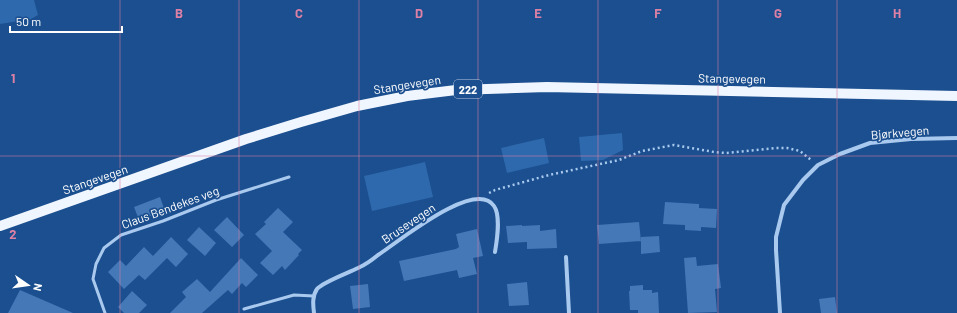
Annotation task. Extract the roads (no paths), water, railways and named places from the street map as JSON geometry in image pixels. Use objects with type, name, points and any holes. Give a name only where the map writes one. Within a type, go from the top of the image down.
[{"type":"main road","name":"Stangevegen","points":[[0,226],[239,142],[301,122],[357,106],[407,96],[456,90],[547,87],[957,96]]},
{"type":"street","name":"Bjørkvegen","points":[[780,313],[776,237],[780,220],[784,205],[803,180],[818,165],[840,154],[870,143],[911,139],[957,138]]},
{"type":"street","name":"Brusevegen","points":[[314,296],[317,289],[359,268],[390,248],[431,218],[464,202],[476,199],[483,199],[490,202],[496,211],[498,223],[495,252]]},
{"type":"street","points":[[566,257],[569,313]]},
{"type":"street","points":[[314,296],[314,313]]},
{"type":"lane","name":"Claus Bendekes veg","points":[[105,313],[94,279],[96,264],[104,248],[121,235],[163,221],[216,200],[289,177]]},
{"type":"lane","points":[[244,309],[294,295],[314,296]]}]
